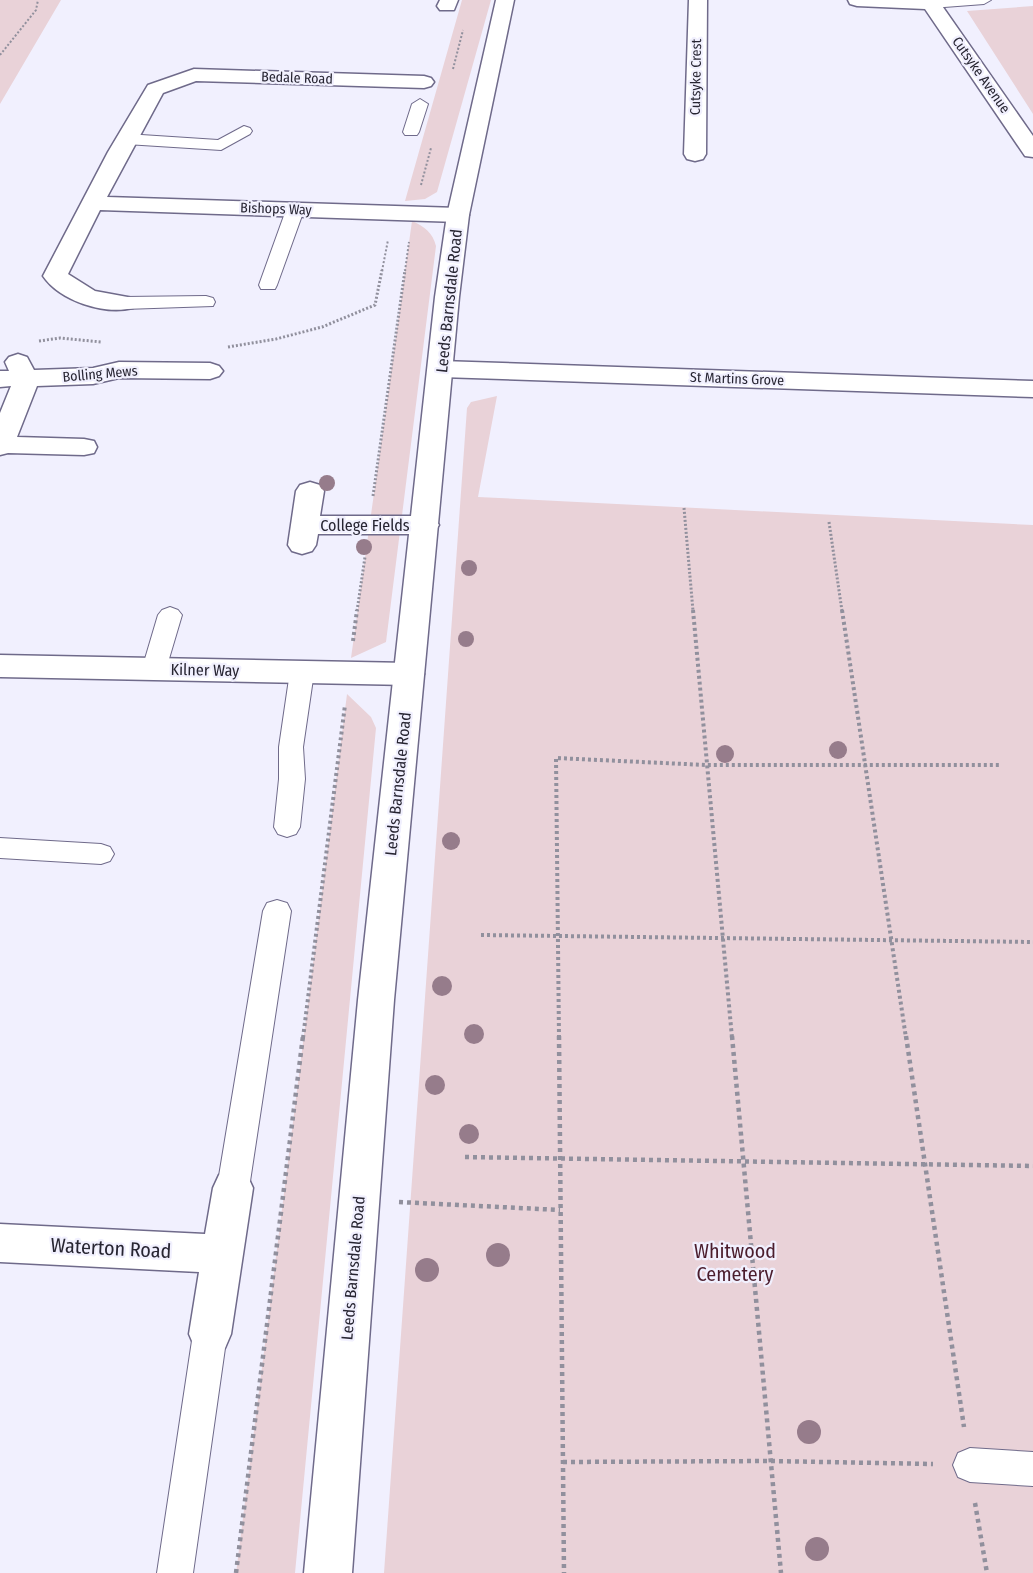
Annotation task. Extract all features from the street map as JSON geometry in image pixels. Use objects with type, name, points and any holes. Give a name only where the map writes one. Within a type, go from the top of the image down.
[{"type":"street","name":"Leeds Barnsdale Road","points":[[328,1573],[376,1000],[447,297],[458,215],[505,0]]},
{"type":"street","name":"Cutsyke Crest","points":[[694,154],[698,0]]},
{"type":"street","points":[[857,0],[930,2]]},
{"type":"street","name":"Cutsyke Avenue","points":[[930,2],[1033,151]]},
{"type":"street","points":[[153,71],[171,83]]},
{"type":"street","name":"Bedale Road","points":[[124,303],[98,302],[72,289],[55,276],[126,139],[155,89],[194,75],[426,75],[420,104]]},
{"type":"street","name":"Bishops Way","points":[[93,203],[458,215]]},
{"type":"street","points":[[18,365],[1,446],[84,447]]},
{"type":"street","name":"Bolling Mews","points":[[18,365],[93,376],[119,370],[214,366]]},
{"type":"street","name":"St Martins Grove","points":[[441,369],[1033,389]]},
{"type":"street","name":"College Fields","points":[[310,491],[303,535],[369,525],[425,525]]},
{"type":"street","name":"Kilner Way","points":[[0,666],[410,674]]},
{"type":"street","points":[[210,1334],[233,1188]]},
{"type":"street","name":"Waterton Road","points":[[0,1242],[223,1254]]},
{"type":"lane","points":[[930,2],[984,0]]},
{"type":"lane","name":"Bedale Road","points":[[411,132],[420,104]]},
{"type":"lane","points":[[126,139],[221,145],[244,131]]},
{"type":"lane","points":[[268,285],[295,210]]},
{"type":"lane","points":[[124,303],[206,302]]},
{"type":"lane","points":[[154,669],[170,615]]},
{"type":"lane","points":[[286,827],[292,779],[291,747],[302,672]]},
{"type":"lane","points":[[0,848],[101,854]]},
{"type":"lane","points":[[233,1188],[278,911]]},
{"type":"lane","points":[[175,1573],[210,1334]]},
{"type":"lane","points":[[970,1465],[1033,1469]]},
{"type":"path","points":[[0,55],[36,10],[38,0]]},
{"type":"path","points":[[450,79],[465,22]]},
{"type":"path","points":[[214,366],[276,339],[322,327],[375,305],[403,214],[431,146]]},
{"type":"path","points":[[236,1573],[369,525],[403,214]]},
{"type":"path","points":[[18,365],[60,339],[104,343]]},
{"type":"path","points":[[684,507],[781,1573]]},
{"type":"path","points":[[829,522],[863,764],[987,1573]]},
{"type":"path","points":[[564,1573],[556,758],[706,765],[1001,765]]},
{"type":"path","points":[[482,934],[1033,942]]},
{"type":"path","points":[[465,1157],[924,1162],[1033,1166]]},
{"type":"path","points":[[359,1200],[560,1210]]},
{"type":"path","points":[[562,1462],[770,1461],[970,1465]]},
{"type":"green space","points":[[0,0],[61,0],[0,104]]},
{"type":"green space","points":[[462,0],[491,0],[437,192],[425,199],[405,201]]},
{"type":"green space","points":[[1033,6],[1033,114],[967,11]]},
{"type":"green space","points":[[412,221],[433,237],[436,246],[386,642],[351,658]]},
{"type":"green space","name":"Whitwood Cemetery","points":[[497,396],[478,497],[1033,525],[1033,1573],[384,1573],[467,408],[471,402]]},
{"type":"green space","points":[[347,694],[371,717],[376,728],[295,1573],[236,1573]]}]
